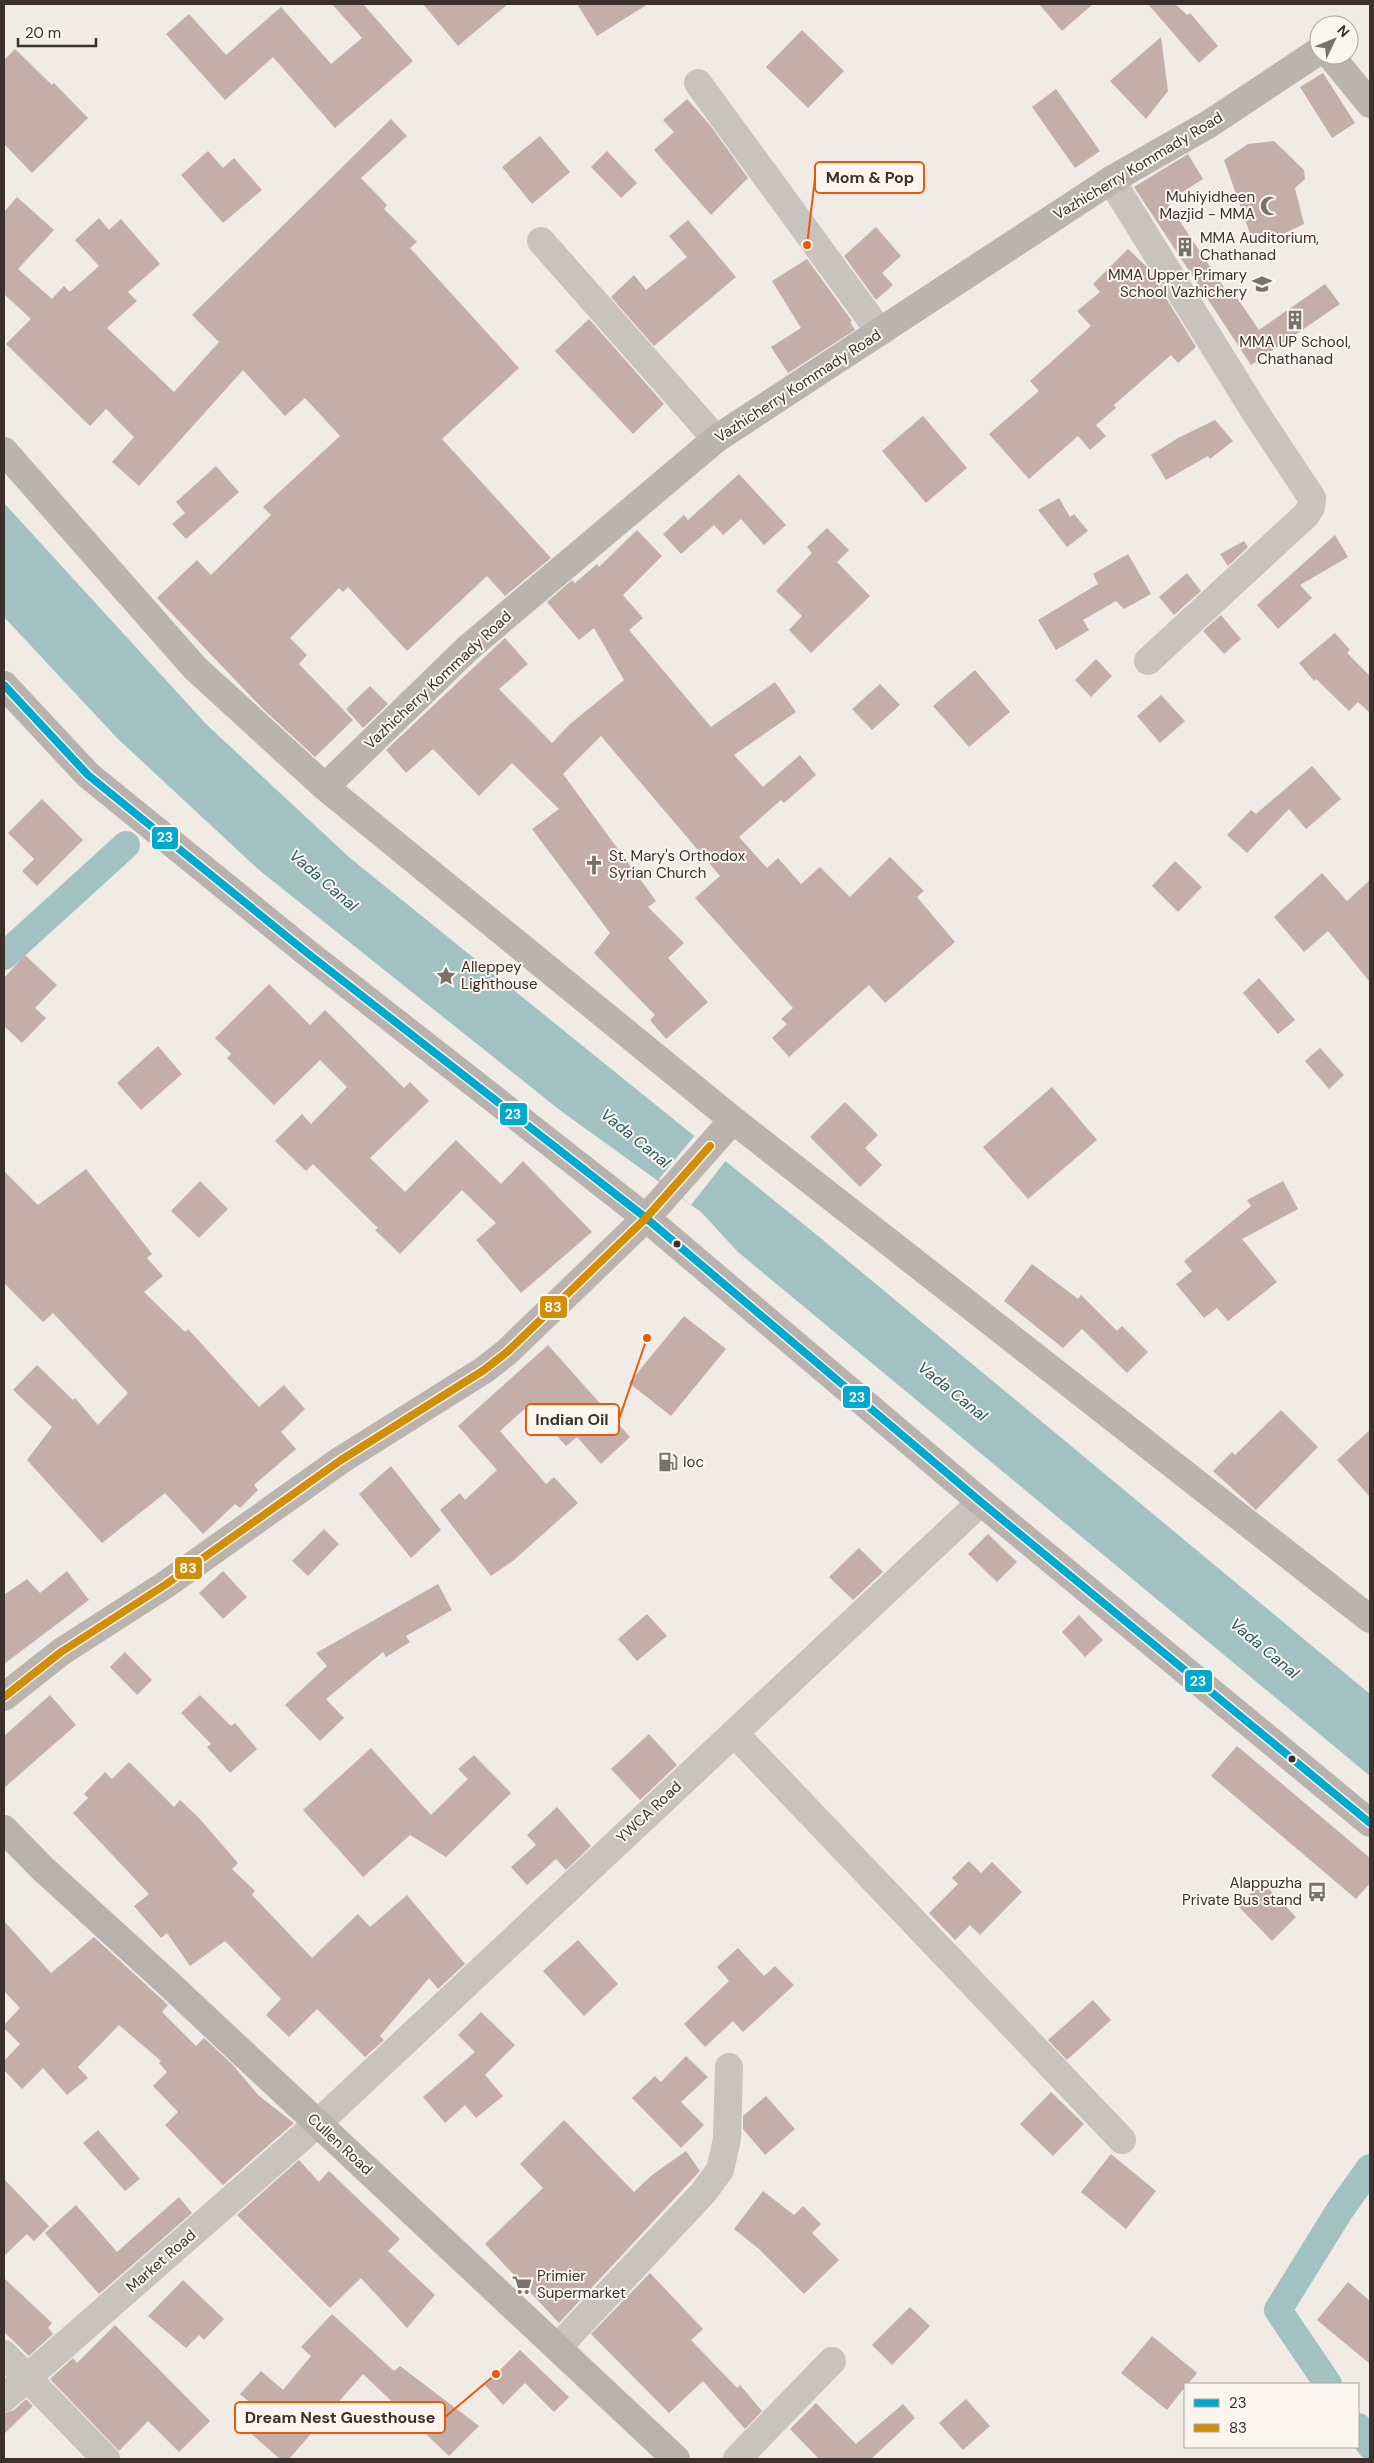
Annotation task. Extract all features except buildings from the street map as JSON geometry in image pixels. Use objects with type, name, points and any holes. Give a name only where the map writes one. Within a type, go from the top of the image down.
[{"type":"main road","name":"Vazhicherry Kommady Road","points":[[325,787],[468,648],[716,440],[1111,180],[1209,124],[1309,58]]},
{"type":"main road","points":[[1338,65],[1370,104]]},
{"type":"main road","points":[[4,451],[195,668],[325,787],[734,1120],[1367,1612]]},
{"type":"main road","points":[[4,686],[88,775],[306,952],[646,1218],[980,1502],[1370,1823]]},
{"type":"main road","points":[[4,1697],[61,1652],[165,1585],[341,1460],[484,1370],[507,1352],[646,1218],[734,1120]]},
{"type":"main road","name":"Cullen Road","points":[[4,1829],[42,1868],[318,2123],[676,2459]]},
{"type":"street","points":[[698,83],[880,332]]},
{"type":"street","points":[[1111,180],[1254,412],[1312,498],[1312,507],[1306,515],[1148,660]]},
{"type":"street","points":[[541,241],[716,440]]},
{"type":"street","name":"YWCA Road","points":[[318,2123],[980,1502]]},
{"type":"street","points":[[734,1733],[1122,2140]]},
{"type":"street","points":[[558,2347],[703,2193],[720,2170],[727,2139],[729,2067]]},
{"type":"street","name":"Market Road","points":[[4,2398],[318,2123]]},
{"type":"street","points":[[4,2354],[106,2459]]},
{"type":"street","points":[[737,2459],[832,2361]]},
{"type":"water","name":"Vada Canal","points":[[4,503],[207,725],[350,858],[812,1231],[1370,1694],[1370,1776],[738,1252],[701,1212],[561,1111],[259,870],[117,738],[4,617]]},
{"type":"pier","points":[[696,1134],[727,1159],[691,1205],[659,1179]]},
{"type":"waterway","points":[[4,956],[126,845]]},
{"type":"waterway","points":[[1327,2383],[1278,2310],[1340,2210],[1370,2168]]},
{"type":"waterway","points":[[1359,2428],[1370,2445]]},
{"type":"transit line","name":"23","points":[[4,685],[88,775],[306,952],[646,1218],[981,1502],[1370,1823]]},
{"type":"transit line","name":"83","points":[[4,1697],[61,1652],[165,1585],[341,1460],[484,1370],[507,1352],[646,1218],[710,1146]]},
{"type":"place","name":"Muhiyidheen Mazjid - MMA","points":[[1270,206]]},
{"type":"place","name":"Mom & Pop","points":[[807,245]]},
{"type":"place","name":"MMA Auditorium, Chathanad","points":[[1185,247]]},
{"type":"place","name":"MMA Upper Primary School Vazhichery","points":[[1262,284]]},
{"type":"place","name":"MMA UP School, Chathanad","points":[[1295,320]]},
{"type":"place","name":"St. Mary's Orthodox Syrian Church","points":[[594,865]]},
{"type":"place","name":"Alleppey Lighthouse","points":[[446,976]]},
{"type":"place","name":"Indian Oil","points":[[647,1338]]},
{"type":"place","name":"Ioc","points":[[668,1462]]},
{"type":"place","name":"Alappuzha Private Bus stand","points":[[1317,1892]]},
{"type":"place","name":"Primier Supermarket","points":[[522,2285]]},
{"type":"place","name":"Dream Nest Guesthouse","points":[[496,2374]]}]
